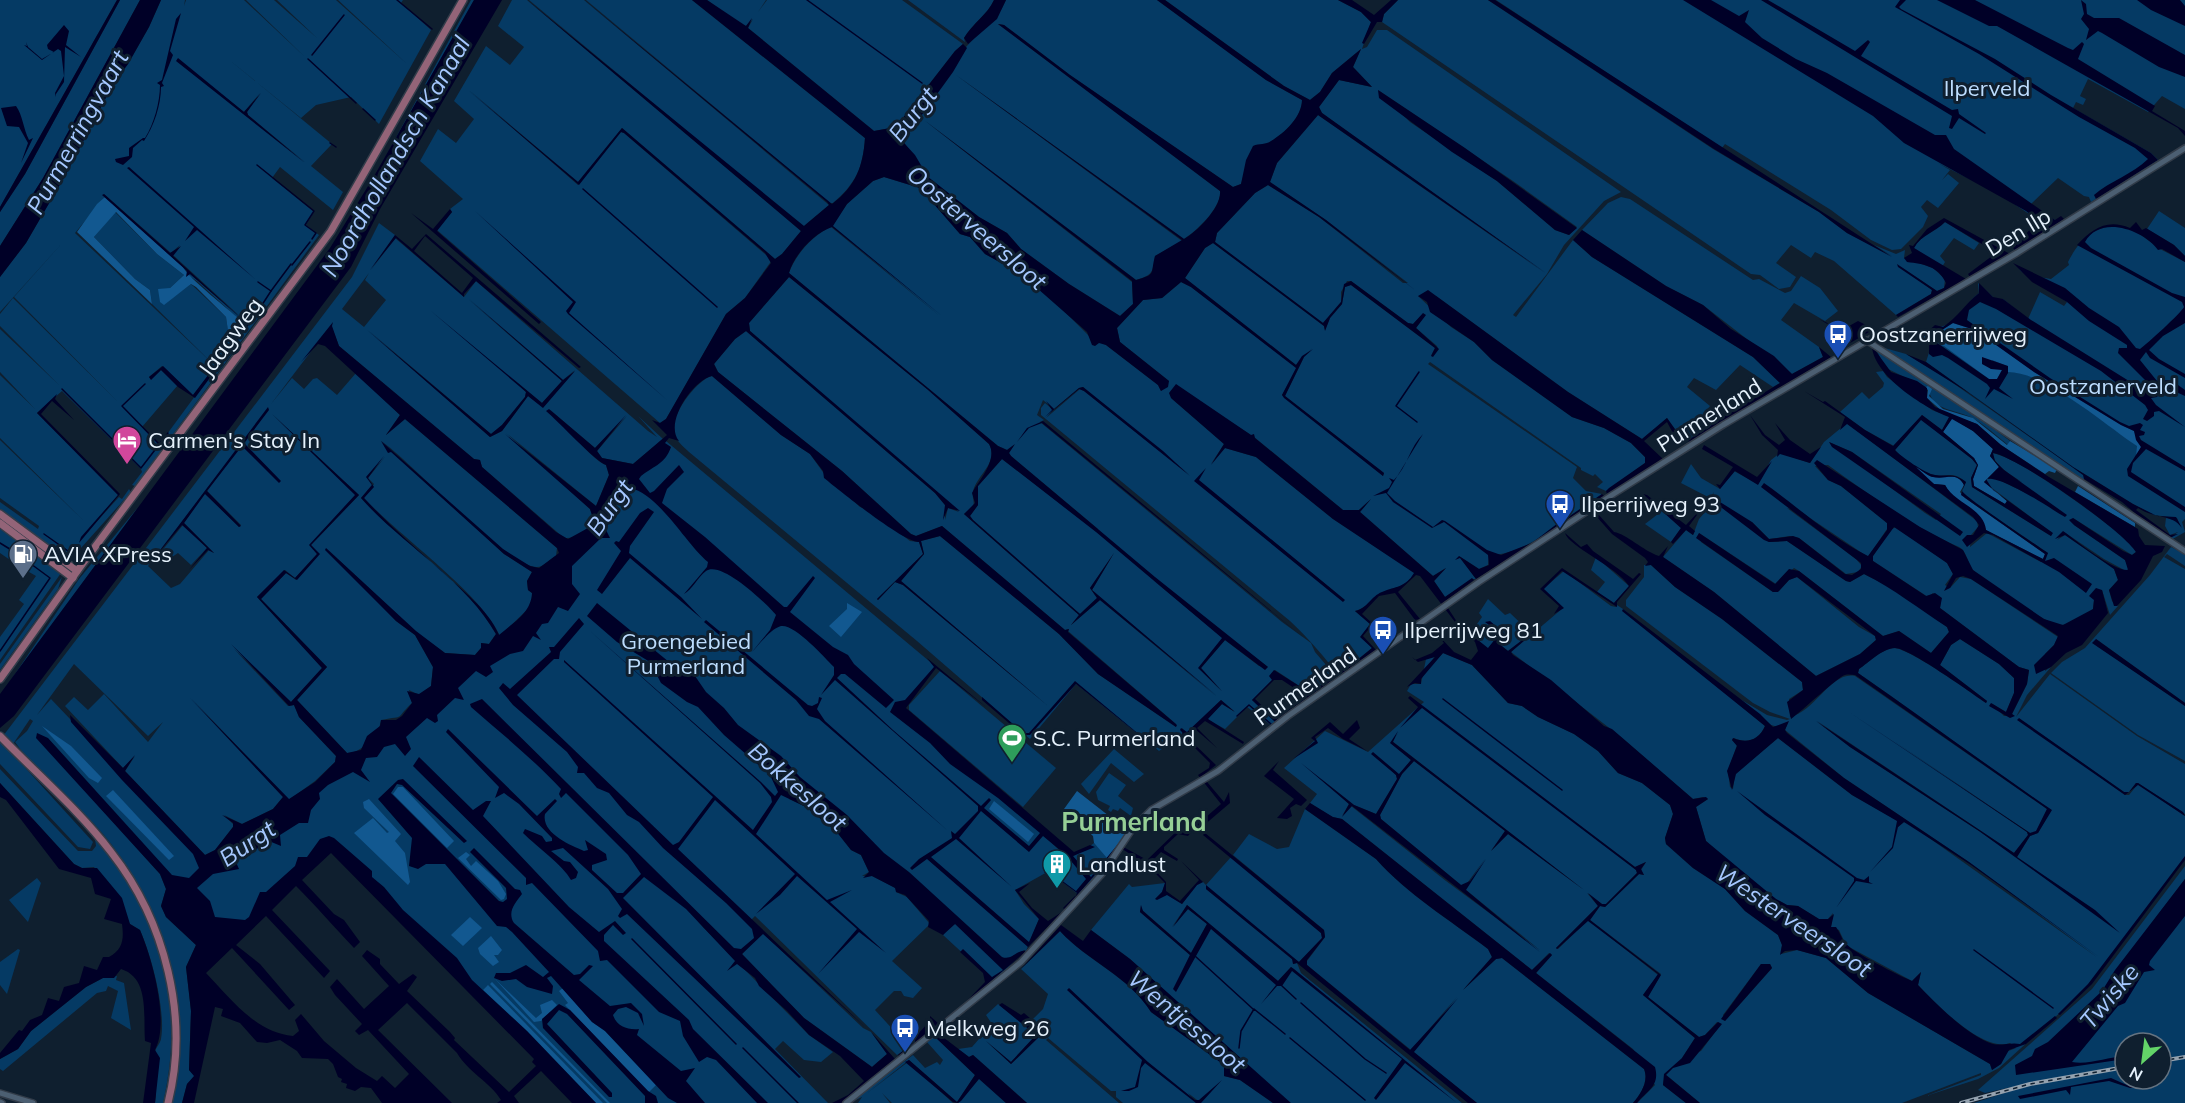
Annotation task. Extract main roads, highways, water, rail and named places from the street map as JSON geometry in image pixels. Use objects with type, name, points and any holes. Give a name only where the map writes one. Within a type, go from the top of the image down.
[{"type":"main road","name":"Jaagweg","points":[[0,679],[77,571],[331,231],[463,0]]},
{"type":"main road","points":[[0,514],[77,571]]},
{"type":"main road","points":[[0,523],[73,578]]},
{"type":"main road","points":[[0,736],[111,852],[147,910],[164,955],[176,1026],[175,1062],[168,1103]]},
{"type":"water","points":[[117,0],[120,0],[25,174],[0,212],[0,207]]},
{"type":"water","name":"Purmerringvaart","points":[[140,0],[161,0],[149,27],[128,64],[113,84],[66,174],[26,243],[0,277],[0,246],[43,178]]},
{"type":"water","name":"Noordhollandsch Kanaal","points":[[474,0],[502,0],[380,209],[351,267],[14,716],[0,728],[0,694],[330,248],[373,178]]},
{"type":"water","points":[[527,0],[804,226],[829,205],[827,202],[584,0],[832,204],[847,190],[857,175],[865,138],[692,0],[707,0],[746,26],[752,18],[748,28],[874,131],[896,127],[955,51],[963,44],[967,48],[953,72],[919,119],[902,132],[904,143],[915,155],[928,177],[979,217],[1007,233],[1021,249],[1069,284],[1120,316],[1133,304],[1132,281],[924,120],[1136,280],[1150,275],[1155,256],[1182,240],[956,75],[1184,239],[1202,225],[1213,211],[1220,197],[1220,191],[998,24],[1004,25],[1070,75],[1233,187],[1241,184],[1246,160],[1253,146],[1269,142],[1287,129],[1296,118],[1302,100],[1266,80],[1157,0],[1165,0],[1284,86],[1310,100],[1320,92],[1332,73],[1361,49],[1353,67],[1372,87],[1339,80],[1319,107],[1322,113],[1546,273],[1318,115],[1277,163],[1270,182],[1326,220],[1415,290],[1319,217],[1268,185],[1255,193],[1217,233],[1215,242],[1323,323],[1341,302],[1344,284],[1351,281],[1408,323],[1413,324],[1423,313],[1426,315],[1416,328],[1439,349],[1433,357],[1431,356],[1435,348],[1351,285],[1345,287],[1342,304],[1330,318],[1325,331],[1324,326],[1213,243],[1205,248],[1185,278],[1296,365],[1302,356],[1313,349],[1304,357],[1285,396],[1384,473],[1383,476],[1284,398],[1282,395],[1296,368],[1191,287],[1181,282],[1162,298],[1143,300],[1117,328],[1120,342],[1169,381],[1168,387],[1161,391],[1158,385],[1106,345],[1099,343],[1092,345],[1087,332],[1021,274],[985,254],[970,237],[960,234],[920,188],[884,177],[873,181],[847,204],[833,226],[942,316],[832,227],[818,234],[806,246],[795,259],[789,273],[998,446],[1007,450],[1015,444],[1009,453],[1011,456],[1155,577],[1268,667],[1265,670],[1225,640],[1201,668],[1222,691],[1198,668],[1222,638],[1096,532],[1002,459],[978,486],[978,505],[970,516],[973,520],[1080,614],[1097,598],[1090,588],[1114,553],[1092,590],[1217,696],[1100,600],[1071,625],[1079,615],[964,514],[975,503],[972,493],[989,463],[991,450],[989,444],[927,389],[789,277],[749,323],[750,331],[960,511],[948,508],[943,520],[945,505],[935,493],[746,331],[735,339],[714,364],[718,372],[842,471],[911,534],[916,536],[942,526],[1065,630],[1069,629],[1068,632],[1177,725],[1176,727],[1098,674],[1059,634],[940,536],[921,541],[924,554],[901,581],[1048,706],[903,585],[895,582],[878,600],[877,599],[923,554],[919,542],[911,540],[886,525],[824,478],[823,471],[810,454],[781,435],[712,376],[696,386],[682,404],[675,424],[675,433],[679,441],[669,438],[665,443],[671,447],[666,457],[639,479],[650,493],[679,465],[684,472],[667,489],[662,503],[705,537],[784,607],[787,607],[813,576],[815,578],[790,612],[833,647],[848,655],[854,664],[894,700],[886,708],[845,674],[837,678],[981,806],[989,798],[991,800],[984,808],[1029,846],[1040,833],[998,798],[950,764],[930,743],[890,712],[895,702],[905,700],[934,667],[927,658],[986,707],[936,668],[906,708],[1074,852],[1090,845],[1095,847],[1073,856],[1091,877],[1118,844],[1147,860],[1179,829],[1186,833],[1190,831],[1221,804],[1198,775],[1209,768],[1210,763],[1184,737],[1181,738],[1183,733],[1180,730],[1181,728],[1187,732],[1221,700],[1235,712],[1222,704],[1208,719],[1244,742],[1243,744],[1205,721],[1197,728],[1217,748],[1195,729],[1188,738],[1216,765],[1202,776],[1224,802],[1229,792],[1230,803],[1196,832],[1192,831],[1188,836],[1178,834],[1164,847],[1164,850],[1178,859],[1177,861],[1161,852],[1149,864],[1166,882],[1166,891],[1180,901],[1199,880],[1181,861],[1203,882],[1197,885],[1182,904],[1167,895],[1157,900],[1155,899],[1162,892],[1165,883],[1146,864],[1119,847],[1075,898],[1077,893],[1049,872],[1044,873],[1062,856],[1063,858],[1049,871],[1076,891],[1086,879],[1066,855],[1043,836],[1029,852],[981,811],[959,838],[1012,887],[956,839],[931,857],[1029,942],[1039,919],[1015,890],[1030,883],[1019,892],[1032,908],[1048,921],[1062,912],[1028,947],[927,859],[912,870],[910,868],[919,859],[952,838],[951,831],[955,834],[978,811],[978,806],[835,680],[821,695],[834,675],[834,667],[794,630],[781,626],[777,628],[769,633],[752,652],[770,630],[776,615],[743,584],[713,569],[706,571],[684,594],[707,567],[708,562],[662,509],[641,492],[630,488],[617,502],[606,530],[610,538],[601,538],[572,566],[572,584],[580,594],[568,611],[558,607],[548,623],[542,624],[536,633],[541,640],[533,636],[523,651],[510,654],[490,666],[493,672],[486,677],[476,671],[458,688],[464,700],[455,698],[437,715],[438,721],[435,723],[427,718],[406,737],[411,749],[405,756],[395,744],[384,747],[377,757],[366,758],[361,770],[370,782],[353,772],[328,785],[319,793],[320,799],[311,810],[308,823],[299,823],[280,835],[281,846],[269,841],[249,854],[242,852],[235,860],[239,869],[213,874],[197,888],[210,901],[215,917],[245,920],[249,917],[260,892],[266,892],[295,866],[298,857],[307,857],[320,839],[329,836],[334,838],[372,871],[372,877],[384,887],[403,910],[457,958],[472,980],[527,1031],[596,1103],[572,1103],[541,1071],[514,1096],[519,1103],[497,1103],[501,1100],[491,1088],[407,1003],[378,1030],[452,1103],[382,1103],[371,1088],[361,1087],[355,1091],[346,1088],[347,1084],[341,1082],[342,1079],[338,1077],[333,1064],[328,1059],[302,1058],[297,1051],[280,1040],[267,1043],[257,1042],[240,1023],[221,1016],[223,1009],[215,1007],[194,1103],[182,1103],[187,1084],[194,1076],[189,1070],[191,1011],[186,967],[196,945],[166,917],[161,906],[166,889],[160,874],[36,738],[37,733],[48,738],[172,875],[189,878],[199,868],[193,854],[122,780],[71,722],[70,715],[123,768],[135,755],[125,771],[205,855],[215,850],[233,827],[233,823],[222,815],[242,824],[273,809],[283,797],[190,698],[289,799],[315,782],[335,762],[336,756],[299,717],[294,705],[289,706],[231,644],[291,702],[322,668],[257,597],[284,570],[295,578],[317,554],[309,545],[355,495],[272,414],[359,495],[311,545],[320,554],[297,580],[286,573],[261,599],[327,667],[297,700],[347,753],[361,750],[367,736],[380,726],[381,720],[396,720],[402,716],[412,703],[407,691],[419,694],[431,686],[433,667],[415,635],[396,621],[325,550],[326,548],[416,631],[445,653],[475,655],[481,648],[481,643],[489,644],[496,634],[468,596],[452,581],[481,608],[499,635],[521,617],[529,606],[532,593],[528,590],[527,581],[532,572],[504,554],[391,452],[388,453],[381,441],[503,549],[530,566],[539,568],[559,553],[557,548],[405,419],[386,435],[400,415],[325,346],[318,344],[301,362],[333,322],[332,326],[339,346],[474,459],[480,460],[482,467],[556,532],[568,539],[588,528],[593,518],[590,509],[505,434],[596,506],[609,475],[606,465],[546,411],[549,409],[595,448],[626,415],[597,451],[602,458],[633,464],[667,435],[652,420],[660,423],[666,419],[726,314],[745,298],[771,263],[765,253],[624,133],[621,132],[579,185],[469,91],[578,182],[622,128],[775,259],[801,231]],"holes":[[[331,853],[534,1059],[532,1062],[536,1066],[509,1092],[407,991],[417,977],[413,974],[399,984],[380,964],[380,959],[367,950],[362,956],[389,986],[364,1009],[337,979],[330,987],[362,1024],[355,1031],[359,1035],[368,1030],[409,1074],[395,1088],[382,1076],[377,1081],[356,1068],[324,1041],[301,1014],[295,1020],[299,1031],[293,1036],[279,1033],[255,1021],[234,1003],[206,973],[232,948],[289,1010],[295,1005],[260,964],[236,945],[266,916],[324,978],[330,971],[272,910],[296,886],[354,948],[360,942],[344,920],[334,914],[302,880]]]},
{"type":"water","points":[[994,0],[1006,0],[997,19],[968,44],[964,38]]},
{"type":"water","points":[[1338,0],[1352,0],[1374,15],[1391,0],[1398,0],[1384,14],[1382,22],[1377,22],[1364,44],[1362,43],[1371,22],[1361,12]]},
{"type":"water","points":[[1488,0],[1495,0],[1892,257],[1847,233],[1819,212],[1714,149]]},
{"type":"water","points":[[1683,0],[1711,0],[1739,16],[1749,10],[1745,22],[1762,38],[1935,135],[1946,135],[1954,149],[2055,220],[2061,216],[2064,219],[2015,250],[2013,248],[2034,225],[2032,216],[2026,211],[1904,143],[1873,116]]},
{"type":"water","points":[[1761,0],[1768,0],[1855,51],[1868,40],[1870,42],[1861,56],[1952,110],[1958,109],[1959,114],[1986,133],[1959,118],[1952,129],[1949,128],[1952,116]]},
{"type":"water","points":[[1900,0],[1906,0],[1899,7],[1901,9],[1995,59],[2051,95],[2151,153],[2158,160],[2096,199],[2094,195],[2100,190],[2148,159],[2135,148],[2079,117],[1979,54],[1895,7]]},
{"type":"water","points":[[1937,0],[1975,0],[2073,50],[2082,42],[2084,44],[2078,59],[2155,106],[2152,111],[2185,131],[2185,136],[2178,128],[1997,26],[1989,26]]},
{"type":"water","points":[[2081,0],[2086,4],[2087,14],[2094,18],[2119,18],[2185,55],[2185,77],[2159,67],[2098,31],[2086,40],[2089,29],[2081,19],[2084,14]]},
{"type":"water","points":[[2137,0],[2180,0],[2185,6],[2185,26],[2151,10]]},
{"type":"water","points":[[181,13],[170,51],[173,55],[162,83],[164,86],[161,87],[160,101],[154,122],[144,141],[142,140],[133,148],[132,157],[123,165],[115,159],[129,156],[129,148],[145,138],[154,120],[160,92],[160,85],[157,83],[162,80],[176,19]]},
{"type":"water","points":[[64,25],[69,31],[66,45],[81,57],[65,47],[64,82],[56,97],[55,93],[64,76],[61,51],[58,49],[54,52],[48,49],[47,45]]},
{"type":"water","points":[[26,42],[28,47],[42,59],[52,53],[42,60],[24,45],[27,46]]},
{"type":"water","points":[[178,58],[244,112],[261,93],[247,112],[248,115],[305,163],[176,61]]},
{"type":"water","points":[[1378,90],[1465,148],[1577,228],[1569,235],[1555,230],[1497,181],[1452,152],[1379,98]]},
{"type":"water","points":[[16,106],[29,140],[33,138],[21,163],[28,143],[19,127],[7,126],[1,108]]},
{"type":"water","points":[[129,167],[255,279],[197,230],[185,241],[194,227],[127,168]]},
{"type":"water","points":[[104,194],[170,253],[181,246],[173,256],[244,321],[190,274],[186,277],[187,271],[102,195]]},
{"type":"water","points":[[450,209],[452,212],[437,231],[541,322],[539,324],[411,213],[433,229]]},
{"type":"water","points":[[475,211],[576,302],[569,313],[667,400],[568,314],[566,311],[573,302]]},
{"type":"water","points":[[1944,218],[2010,254],[1970,277],[1968,274],[1992,256],[1992,250],[1945,222],[1920,240],[1914,248],[1966,279],[1898,317],[1896,315],[1931,294],[1932,290],[1898,267],[1897,264],[1937,291],[1944,288],[1946,283],[1935,269],[1907,262],[1904,258],[1912,253],[1909,245],[1913,246],[1927,229]]},
{"type":"water","points":[[2136,222],[2142,230],[2146,228],[2174,245],[2185,256],[2185,262],[2162,249],[2158,250],[2143,236],[2122,228],[2101,229],[2092,233],[2085,242],[2091,248],[2172,293],[2185,297],[2185,323],[2163,336],[2149,350],[2159,359],[2185,374],[2185,378],[2150,358],[2146,352],[2140,360],[2157,381],[2171,380],[2185,390],[2185,396],[2163,386],[2156,392],[2159,394],[2157,397],[2151,398],[2156,405],[2185,427],[2159,411],[2154,412],[2154,416],[2147,421],[2143,419],[2148,410],[2145,405],[2101,371],[1996,309],[1980,302],[1969,310],[1967,320],[2050,378],[2120,422],[2129,426],[2140,423],[2143,425],[2140,430],[2145,432],[2144,435],[2139,436],[2141,440],[2185,467],[2185,471],[2146,449],[2133,463],[2131,472],[2185,507],[2185,512],[2128,476],[2127,469],[2141,447],[2134,431],[2034,372],[1975,330],[1953,323],[1942,330],[1933,329],[1927,337],[1924,335],[1935,325],[1943,327],[1953,319],[1979,293],[1979,283],[1993,297],[2003,299],[2031,320],[2145,391],[2148,383],[2118,353],[2119,348],[2127,348],[2127,345],[2089,321],[2067,302],[2032,282],[2013,263],[2065,288],[2089,308],[2119,327],[2136,348],[2140,349],[2182,310],[2184,307],[2182,302],[2077,245],[2088,234],[2100,227],[2114,224],[2130,228]]},
{"type":"water","points":[[1582,230],[1666,286],[1703,305],[1731,329],[1774,356],[1792,374],[1823,357],[1819,347],[1831,357],[1690,442],[1674,435],[1667,422],[1644,441],[1663,459],[1607,494],[1606,491],[1609,488],[1645,463],[1645,457],[1631,443],[1604,428],[1572,417],[1492,360],[1474,342],[1430,312],[1427,302],[1418,296],[1428,290],[1568,392],[1642,439],[1667,418],[1677,432],[1690,439],[1732,412],[1729,404],[1739,408],[1780,383],[1753,357],[1592,257],[1573,240]]},
{"type":"water","points":[[426,234],[581,367],[579,368],[476,281],[464,297],[396,238],[370,270],[395,235],[412,249]],"holes":[[[425,236],[473,278],[462,293],[414,251]]]},
{"type":"water","points":[[469,299],[563,380],[575,371],[543,408],[528,396],[502,431],[490,437],[367,330],[491,434],[502,425],[525,397],[526,392],[431,311],[542,403],[562,381]]},
{"type":"water","points":[[1819,319],[1842,330],[1858,321],[1874,329],[1835,352],[1844,339],[1844,334]]},
{"type":"water","points":[[1933,340],[1989,379],[1997,379],[2002,370],[1991,369],[1982,364],[1982,357],[2008,366],[2008,373],[1999,388],[2013,399],[1994,389],[1985,399],[1990,388],[1987,384],[1948,358],[1942,355],[1933,357],[1929,354],[1929,345]]},
{"type":"water","points":[[1872,346],[1891,372],[1917,381],[1927,388],[1927,398],[1935,407],[1977,424],[2001,445],[2049,477],[2138,529],[2139,536],[2145,545],[2165,546],[2162,552],[2153,556],[2141,580],[2117,606],[2114,606],[2109,590],[2118,580],[2114,569],[2065,535],[2055,539],[2063,531],[2113,566],[2128,570],[2125,560],[2074,525],[2069,520],[2073,518],[2123,551],[2132,555],[2136,552],[2091,512],[2046,480],[1993,453],[1995,461],[2004,470],[2067,515],[2065,517],[2014,487],[1987,479],[1999,467],[1990,456],[1993,449],[1973,431],[1952,419],[1943,432],[1974,458],[1978,465],[1973,479],[1974,486],[2005,504],[2007,501],[1998,494],[2053,533],[2051,536],[1972,487],[1971,478],[1977,465],[1921,420],[1895,450],[1931,474],[1954,476],[1961,479],[1966,482],[1963,490],[1964,485],[1958,478],[1933,477],[1916,467],[1934,484],[1945,485],[1955,497],[1975,511],[1984,522],[1986,530],[2043,559],[2045,554],[1961,495],[1962,491],[2048,553],[2045,561],[2054,558],[2092,584],[2086,593],[2059,572],[1993,535],[1984,533],[1967,547],[1962,540],[1967,535],[1973,535],[1979,525],[1973,517],[1847,424],[1840,430],[1845,417],[1804,391],[1825,401],[1865,430],[1893,446],[1922,415],[1942,430],[1949,417],[1901,389],[1881,368]]},
{"type":"water","points":[[227,350],[229,352],[195,398],[178,387],[161,370],[151,380],[149,377],[163,366],[193,395]]},
{"type":"water","points":[[1906,354],[1926,362],[2073,467],[2155,515],[2138,508],[2136,510],[2170,535],[2178,534],[2170,538],[2149,525],[2122,502],[2084,479],[2083,475],[1969,393]]},
{"type":"water","name":"Westerveersloot","points":[[1176,384],[1251,435],[1254,434],[1255,438],[1343,510],[1359,510],[1371,499],[1360,512],[1433,576],[1446,568],[1434,581],[1445,597],[1472,578],[1474,580],[1444,602],[1459,625],[1488,648],[1500,633],[1485,622],[1490,621],[1504,633],[1498,643],[1508,651],[1542,625],[1511,652],[1513,655],[1551,680],[1693,799],[1706,797],[1708,799],[1696,807],[1706,841],[1776,899],[1787,905],[1798,906],[1819,919],[1828,919],[1834,914],[1831,927],[1836,927],[1849,947],[1912,981],[1921,972],[1918,985],[1934,1001],[1953,1019],[1993,1044],[2020,1044],[2055,1016],[2057,1018],[2026,1044],[2009,1050],[2001,1064],[1992,1070],[1990,1064],[1868,993],[1826,958],[1797,950],[1785,951],[1780,955],[1782,945],[1778,935],[1745,911],[1725,889],[1693,868],[1666,844],[1665,838],[1673,814],[1670,805],[1642,783],[1618,773],[1598,751],[1574,734],[1538,717],[1522,706],[1508,703],[1472,665],[1443,653],[1421,679],[1421,684],[1415,683],[1407,687],[1435,657],[1418,662],[1415,660],[1432,653],[1444,643],[1428,624],[1454,652],[1471,660],[1478,651],[1475,642],[1455,622],[1420,576],[1416,575],[1398,592],[1420,619],[1415,620],[1395,593],[1379,596],[1362,614],[1373,624],[1363,636],[1376,650],[1341,675],[1335,666],[1345,670],[1372,648],[1360,637],[1370,624],[1355,611],[1363,608],[1378,594],[1404,584],[1414,573],[1333,519],[1256,457],[1225,448],[1211,465],[1224,444],[1171,398],[1169,393]]},
{"type":"water","points":[[1083,387],[1163,451],[1190,476],[1084,391],[1079,389],[1045,417],[1052,410],[1046,401],[1054,409],[1079,388]]},
{"type":"water","points":[[57,394],[55,399],[74,420],[52,401],[41,414],[120,494],[79,543],[81,537],[118,495],[37,413]]},
{"type":"water","points":[[268,407],[269,410],[244,443],[281,481],[279,483],[242,446],[207,491],[241,526],[239,527],[205,494],[184,523],[214,553],[208,550],[189,570],[207,548],[182,525],[155,557]]},
{"type":"water","points":[[1750,415],[1765,435],[1779,445],[1785,440],[1775,423],[1790,440],[1810,454],[1821,447],[1810,463],[1780,454],[1777,457],[1778,450],[1762,435]]},
{"type":"water","points":[[1043,421],[1305,639],[1042,423],[1029,428],[1017,442],[1027,428]]},
{"type":"water","points":[[1829,442],[1852,452],[1963,532],[1960,536],[1832,447]]},
{"type":"water","points":[[1704,445],[1757,477],[1772,461],[1758,485],[1735,471],[1720,489],[1716,484],[1720,485],[1733,467],[1702,449]]},
{"type":"water","points":[[384,456],[368,478],[374,487],[364,498],[433,563],[377,515],[361,498],[372,485],[366,477]]},
{"type":"water","points":[[1817,460],[1920,527],[1963,550],[1973,570],[2044,619],[2063,625],[2093,609],[2094,600],[2089,596],[2096,588],[2102,590],[2108,613],[2082,645],[2066,653],[2051,667],[2036,674],[2034,665],[2054,645],[2058,636],[1971,579],[1963,576],[1956,578],[1950,588],[1944,591],[1953,574],[1947,563],[1894,527],[1873,556],[1873,561],[1926,596],[1935,593],[1942,598],[1940,608],[2019,667],[2029,670],[2027,684],[2012,714],[2015,716],[2010,718],[1989,706],[1991,703],[2006,712],[2014,693],[2014,678],[1999,664],[1960,639],[1951,645],[1940,665],[1987,701],[1986,703],[1913,655],[1895,648],[1876,656],[1859,669],[1858,673],[2052,810],[2038,833],[2030,836],[2017,857],[2095,910],[2120,933],[1979,831],[1850,747],[1816,721],[2014,853],[2028,835],[2027,832],[1849,712],[2030,833],[2036,831],[2047,809],[1855,675],[1841,677],[1791,719],[1787,702],[1803,690],[1802,682],[1722,619],[1675,587],[1651,565],[1645,566],[1648,562],[1645,558],[1612,534],[1589,508],[1476,579],[1460,558],[1455,560],[1459,556],[1479,569],[1489,565],[1488,555],[1444,522],[1432,528],[1393,502],[1386,493],[1373,496],[1389,488],[1392,482],[1389,478],[1394,480],[1397,476],[1387,493],[1395,501],[1433,527],[1442,520],[1445,521],[1487,550],[1501,555],[1532,543],[1558,523],[1556,517],[1564,520],[1602,494],[1604,496],[1591,506],[1614,532],[1659,556],[1668,546],[1663,557],[1714,592],[1816,676],[1860,654],[1876,640],[1875,636],[1797,577],[1789,580],[1778,592],[1773,592],[1696,538],[1699,533],[1775,584],[1789,569],[1799,571],[1883,636],[1899,631],[1931,653],[1949,632],[1947,627],[1875,580],[1864,574],[1850,582],[1846,581],[1787,541],[1764,540],[1718,505],[1720,502],[1752,522],[1769,539],[1793,536],[1799,538],[1845,574],[1852,575],[1861,569],[1861,563],[1761,487],[1764,483],[1828,531],[1868,556],[1887,530],[1887,523],[1841,486],[1828,480],[1814,463]]},
{"type":"water","points":[[1206,468],[1199,480],[1345,600],[1343,602],[1194,481]]},
{"type":"water","points":[[1643,494],[1686,525],[1702,508],[1689,526],[1695,531],[1693,535],[1686,530],[1673,544],[1671,542],[1681,528]]},
{"type":"water","points":[[648,508],[654,512],[630,546],[629,553],[681,597],[702,619],[630,558],[602,594],[597,590],[621,551],[614,543],[619,542],[640,513]]},
{"type":"water","points":[[2160,516],[2176,517],[2182,528],[2173,520]]},
{"type":"water","points":[[1565,533],[1581,547],[1587,544],[1593,551],[1633,579],[1639,573],[1641,574],[1617,602],[1617,607],[1562,571],[1544,589],[1564,608],[1554,614],[1559,606],[1540,589],[1562,568],[1614,603],[1629,586],[1614,572],[1575,544]]},
{"type":"water","name":"Bokkesloot","points":[[597,603],[680,671],[695,676],[706,692],[738,725],[781,756],[800,777],[847,815],[884,853],[909,872],[1002,957],[1006,958],[1026,951],[933,1032],[915,1042],[915,1037],[930,1021],[930,1016],[938,1023],[962,1006],[985,982],[983,973],[960,952],[963,949],[992,977],[1003,970],[955,924],[943,935],[928,927],[929,921],[905,895],[896,892],[895,888],[872,876],[863,878],[869,872],[861,855],[851,850],[836,831],[806,807],[781,795],[756,834],[827,900],[852,890],[830,902],[886,953],[859,932],[818,974],[857,929],[797,876],[780,895],[756,914],[795,874],[715,800],[678,849],[865,1027],[763,934],[742,954],[804,1018],[872,1067],[887,1054],[871,1032],[895,1059],[841,1103],[832,1103],[848,1095],[864,1081],[840,1056],[809,1035],[759,986],[755,978],[737,964],[727,971],[735,961],[686,909],[644,877],[623,898],[801,1077],[799,1078],[627,914],[620,918],[618,916],[622,909],[608,889],[563,848],[551,851],[564,861],[570,862],[578,872],[576,878],[571,880],[556,862],[523,833],[525,829],[542,836],[546,842],[552,841],[552,838],[519,804],[504,793],[495,798],[499,787],[446,732],[448,729],[537,816],[555,799],[557,801],[545,814],[547,827],[564,842],[584,851],[588,850],[585,840],[606,854],[607,860],[592,865],[592,870],[617,893],[623,893],[641,874],[628,855],[566,793],[561,798],[559,794],[561,789],[471,707],[470,704],[482,699],[734,948],[741,949],[754,938],[752,929],[726,903],[663,848],[639,822],[627,815],[609,793],[597,788],[584,773],[577,773],[578,767],[567,752],[513,705],[499,688],[503,683],[510,689],[551,652],[549,647],[554,647],[579,618],[584,624],[560,652],[559,659],[554,659],[517,695],[673,845],[679,842],[713,797],[564,660],[753,830],[772,802],[771,797],[760,783],[590,631],[775,796],[778,792],[770,775],[724,735],[698,707],[661,683],[650,662],[617,642],[587,616]]},
{"type":"water","points":[[1623,609],[1760,714],[1773,727],[1789,721],[1785,730],[1787,733],[1844,778],[1969,862],[2099,957],[1971,865],[1904,822],[1898,827],[1893,848],[1870,872],[1892,847],[1897,821],[1852,795],[1778,738],[1736,774],[1732,790],[1727,771],[1737,746],[1733,738],[1743,741],[1752,740],[1765,726],[1622,611]]},
{"type":"water","points":[[706,620],[808,705],[818,703],[819,697],[822,698],[817,709],[825,721],[947,830],[819,719],[809,716],[796,700],[704,622]]},
{"type":"water","points":[[2096,639],[2185,703],[2185,706],[2092,643]]},
{"type":"water","points":[[1274,670],[1307,691],[1313,690],[1334,677],[1336,679],[1301,703],[1306,696],[1282,680],[1274,680],[1255,699],[1276,719],[1281,716],[1275,722],[1252,700],[1272,680],[1269,676]]},
{"type":"water","points":[[1075,681],[1159,751],[1076,684],[1030,735],[1023,735],[982,700],[982,697],[1023,733],[1029,733]]},
{"type":"water","points":[[1410,696],[1635,867],[1646,862],[1641,869],[1644,875],[1639,874],[1605,907],[1600,906],[1590,920],[1661,975],[1648,997],[1699,1037],[1705,1035],[1718,1022],[1722,1024],[1690,1063],[1673,1068],[1666,1075],[1700,1103],[1686,1103],[1663,1085],[1664,1074],[1682,1058],[1695,1038],[1643,995],[1658,974],[1588,921],[1556,948],[1598,906],[1588,893],[1602,904],[1606,904],[1637,873],[1636,870],[1422,708],[1400,728],[1418,707],[1408,698]]},
{"type":"water","points":[[2019,718],[2124,792],[2129,792],[2125,795],[2017,720]]},
{"type":"water","points":[[1357,720],[1360,728],[1349,739],[1367,751],[1343,739],[1328,728],[1315,737],[1318,743],[1293,759],[1315,741],[1311,738],[1330,722],[1343,734]]},
{"type":"water","points":[[1398,731],[1393,742],[1584,890],[1508,834],[1491,851],[1505,831],[1414,761],[1402,774],[1380,815],[1381,819],[1461,885],[1470,881],[1486,859],[1466,890],[1540,952],[1352,806],[1342,817],[1349,804],[1301,763],[1354,805],[1376,814],[1397,779],[1396,775],[1371,754],[1373,752],[1399,774],[1411,760],[1390,743]]},
{"type":"water","points":[[419,757],[473,810],[486,801],[491,801],[483,816],[569,907],[599,932],[615,921],[626,933],[623,935],[613,925],[604,935],[604,941],[689,1020],[693,1029],[768,1103],[757,1103],[716,1060],[707,1057],[699,1062],[683,1036],[680,1021],[659,1012],[607,960],[600,961],[598,951],[532,883],[526,885],[526,878],[413,766]]},
{"type":"water","points":[[1279,761],[1273,770],[1307,800],[1301,806],[1296,804],[1290,808],[1292,816],[1287,819],[1277,818],[1294,799],[1264,776]]},
{"type":"water","points":[[403,779],[467,841],[464,843],[402,785],[397,784],[391,793],[499,901],[503,902],[507,899],[506,888],[470,852],[474,848],[515,889],[520,890],[522,894],[511,915],[514,923],[574,975],[580,974],[589,965],[593,966],[579,980],[610,1006],[631,1003],[642,1014],[644,1026],[638,1013],[626,1007],[618,1009],[613,1015],[617,1022],[627,1028],[639,1029],[637,1035],[681,1071],[695,1068],[686,1081],[705,1103],[677,1103],[668,1098],[605,1031],[592,1022],[551,976],[547,978],[553,986],[552,994],[527,987],[516,979],[502,981],[494,978],[496,973],[510,973],[526,965],[543,977],[549,972],[512,932],[506,927],[497,926],[445,864],[426,864],[418,869],[409,866],[412,838],[378,799],[398,780]]},
{"type":"water","points":[[0,783],[74,864],[82,868],[97,868],[122,898],[130,924],[140,930],[150,957],[160,1007],[161,1023],[155,1050],[160,1058],[155,1103],[143,1103],[151,1043],[145,1041],[141,989],[130,974],[121,969],[114,978],[103,978],[86,987],[31,1031],[18,1049],[0,1059],[0,1053],[19,1030],[22,1031],[30,1020],[42,1015],[48,998],[59,1001],[64,987],[79,983],[84,966],[97,970],[103,957],[109,957],[117,951],[122,943],[123,934],[122,924],[104,919],[111,899],[95,894],[91,878],[59,869],[6,800],[0,797]]},
{"type":"water","points":[[2138,783],[2183,812],[2185,816],[2138,785],[2129,792]]},
{"type":"water","points":[[1737,791],[1857,878],[1864,880],[1869,876],[1869,882],[1873,884],[1856,881],[1836,908],[1854,878],[1765,815]]},
{"type":"water","points":[[1310,803],[1333,817],[1342,819],[1532,970],[1550,953],[1552,955],[1536,973],[1655,1067],[1656,1079],[1652,1087],[1637,1103],[1633,1103],[1645,1083],[1644,1069],[1502,958],[1496,959],[1463,990],[1492,957],[1488,949],[1401,884],[1376,859],[1305,809]]},
{"type":"water","points":[[1205,833],[1324,930],[1325,937],[1307,960],[1307,965],[1410,1050],[1458,998],[1414,1052],[1477,1103],[1468,1103],[1297,963],[1293,964],[1292,959],[1206,889],[1206,885],[1299,962],[1322,938],[1321,933],[1203,835]]},
{"type":"water","points":[[2185,856],[2185,860],[2092,984],[2060,1015],[2058,1014],[2088,984]]},
{"type":"water","name":"Twiske","points":[[2185,879],[2185,916],[2150,961],[2149,965],[2155,970],[2144,972],[2125,1003],[2118,1006],[2072,1062],[2113,1058],[2113,1061],[2016,1075],[2015,1065],[2032,1056],[2035,1049],[2048,1042],[2102,991],[2115,970]]},
{"type":"water","points":[[1141,905],[1143,911],[1191,953],[1207,924],[1188,909],[1173,927],[1187,905],[1278,981],[1291,967],[1457,1103],[1405,1063],[1376,1100],[1374,1098],[1402,1059],[1292,971],[1282,986],[1277,986],[1261,1004],[1276,985],[1211,929],[1176,992],[1173,989],[1190,955],[1140,912]]},
{"type":"water","name":"Wentjessloot","points":[[1061,925],[1083,941],[1091,930],[1130,959],[1291,1103],[1273,1103],[1240,1080],[1224,1076],[1224,1065],[1151,1012],[1142,999],[1120,978],[1071,942],[1060,931],[1021,969]]},
{"type":"water","points":[[1761,964],[1770,964],[1772,968],[1725,1021],[1721,1019]]},
{"type":"water","points":[[1069,988],[1148,1062],[1195,1100],[1199,1100],[1222,1080],[1201,1103],[1196,1103],[1145,1063],[1141,1068],[1138,1087],[1129,1091],[1121,1091],[1135,1087],[1142,1060],[1067,990]]},
{"type":"water","points":[[1002,1003],[1021,1015],[1024,1013],[1045,1031],[1011,1064],[986,1041],[1011,1062],[1036,1035],[999,1005]]},
{"type":"water","points":[[559,1004],[570,1010],[648,1091],[656,1096],[658,1103],[645,1103],[645,1096],[567,1014],[559,1010],[547,1024],[612,1093],[612,1097],[609,1097],[543,1028],[542,1019]]},
{"type":"water","points":[[939,1034],[969,1057],[973,1055],[1027,1103],[1006,1103],[979,1079],[961,1101],[958,1103],[953,1102],[905,1062],[909,1060],[957,1102],[975,1075],[934,1036]]},
{"type":"water","points":[[2113,1079],[2113,1082],[2071,1087],[2070,1095],[2066,1090],[2020,1099],[2018,1096]]},
{"type":"waterway","points":[[397,0],[432,29]]},
{"type":"waterway","name":"Burgt","points":[[807,0],[922,83]]},
{"type":"waterway","points":[[312,55],[344,15]]},
{"type":"waterway","points":[[308,59],[356,103]]},
{"type":"waterway","points":[[363,109],[375,120]]},
{"type":"waterway","points":[[330,143],[336,147]]},
{"type":"waterway","points":[[257,165],[314,211],[305,225],[316,233],[312,239]]},
{"type":"waterway","points":[[583,189],[717,307]]},
{"type":"waterway","points":[[292,265],[310,242]]},
{"type":"waterway","points":[[271,291],[291,264]]},
{"type":"waterway","points":[[258,282],[271,291],[260,308]]},
{"type":"waterway","points":[[232,347],[257,312]]},
{"type":"waterway","points":[[1417,422],[1396,406],[1419,372]]},
{"type":"waterway","points":[[145,384],[122,406],[159,444]]},
{"type":"waterway","points":[[62,389],[141,468],[168,433]]},
{"type":"waterway","points":[[44,534],[68,551],[73,548]]},
{"type":"waterway","points":[[0,543],[13,551]]},
{"type":"waterway","points":[[0,651],[50,578],[27,561]]},
{"type":"waterway","points":[[1443,699],[1562,790]]},
{"type":"waterway","points":[[1281,716],[1304,700]]},
{"type":"waterway","points":[[1237,716],[1249,705],[1271,724]]},
{"type":"waterway","points":[[1064,908],[1075,897]]},
{"type":"waterway","points":[[632,939],[736,1044]]},
{"type":"waterway","points":[[1974,950],[2053,1008]]},
{"type":"waterway","points":[[1195,956],[1253,1009]]},
{"type":"waterway","points":[[1282,986],[1296,999]]},
{"type":"waterway","points":[[1301,1003],[1365,1059],[1386,1073]]},
{"type":"waterway","name":"Wentjessloot","points":[[1239,1048],[1241,1031],[1254,1009],[1285,1034]]},
{"type":"waterway","points":[[1290,1038],[1365,1100]]},
{"type":"waterway","points":[[899,1055],[913,1044]]},
{"type":"waterway","points":[[743,1048],[798,1103]]},
{"type":"railway","points":[[2173,1059],[2185,1057]]},
{"type":"railway","points":[[1961,1103],[2030,1084],[2113,1069]]},
{"type":"place","name":"Oostzanerrijweg","points":[[1838,360]]},
{"type":"place","name":"Carmen's Stay In","points":[[127,466]]},
{"type":"place","name":"Ilperrijweg 93","points":[[1560,530]]},
{"type":"place","name":"AVIA XPress","points":[[23,580]]},
{"type":"place","name":"Ilperrijweg 81","points":[[1383,656]]},
{"type":"place","name":"S.C. Purmerland","points":[[1012,764]]},
{"type":"place","name":"Landlust","points":[[1057,890]]},
{"type":"place","name":"Melkweg 26","points":[[905,1054]]},
{"type":"district","name":"Purmerland","points":[[1134,821]]},
{"type":"park label","name":"Ilperveld","points":[[1987,88]]},
{"type":"park label","name":"Oostzanerveld","points":[[2103,386]]},
{"type":"park label","name":"Groengebied Purmerland","points":[[686,654]]},
{"type":"water label","name":"Oosterveersloot","points":[[977,227]]}]
